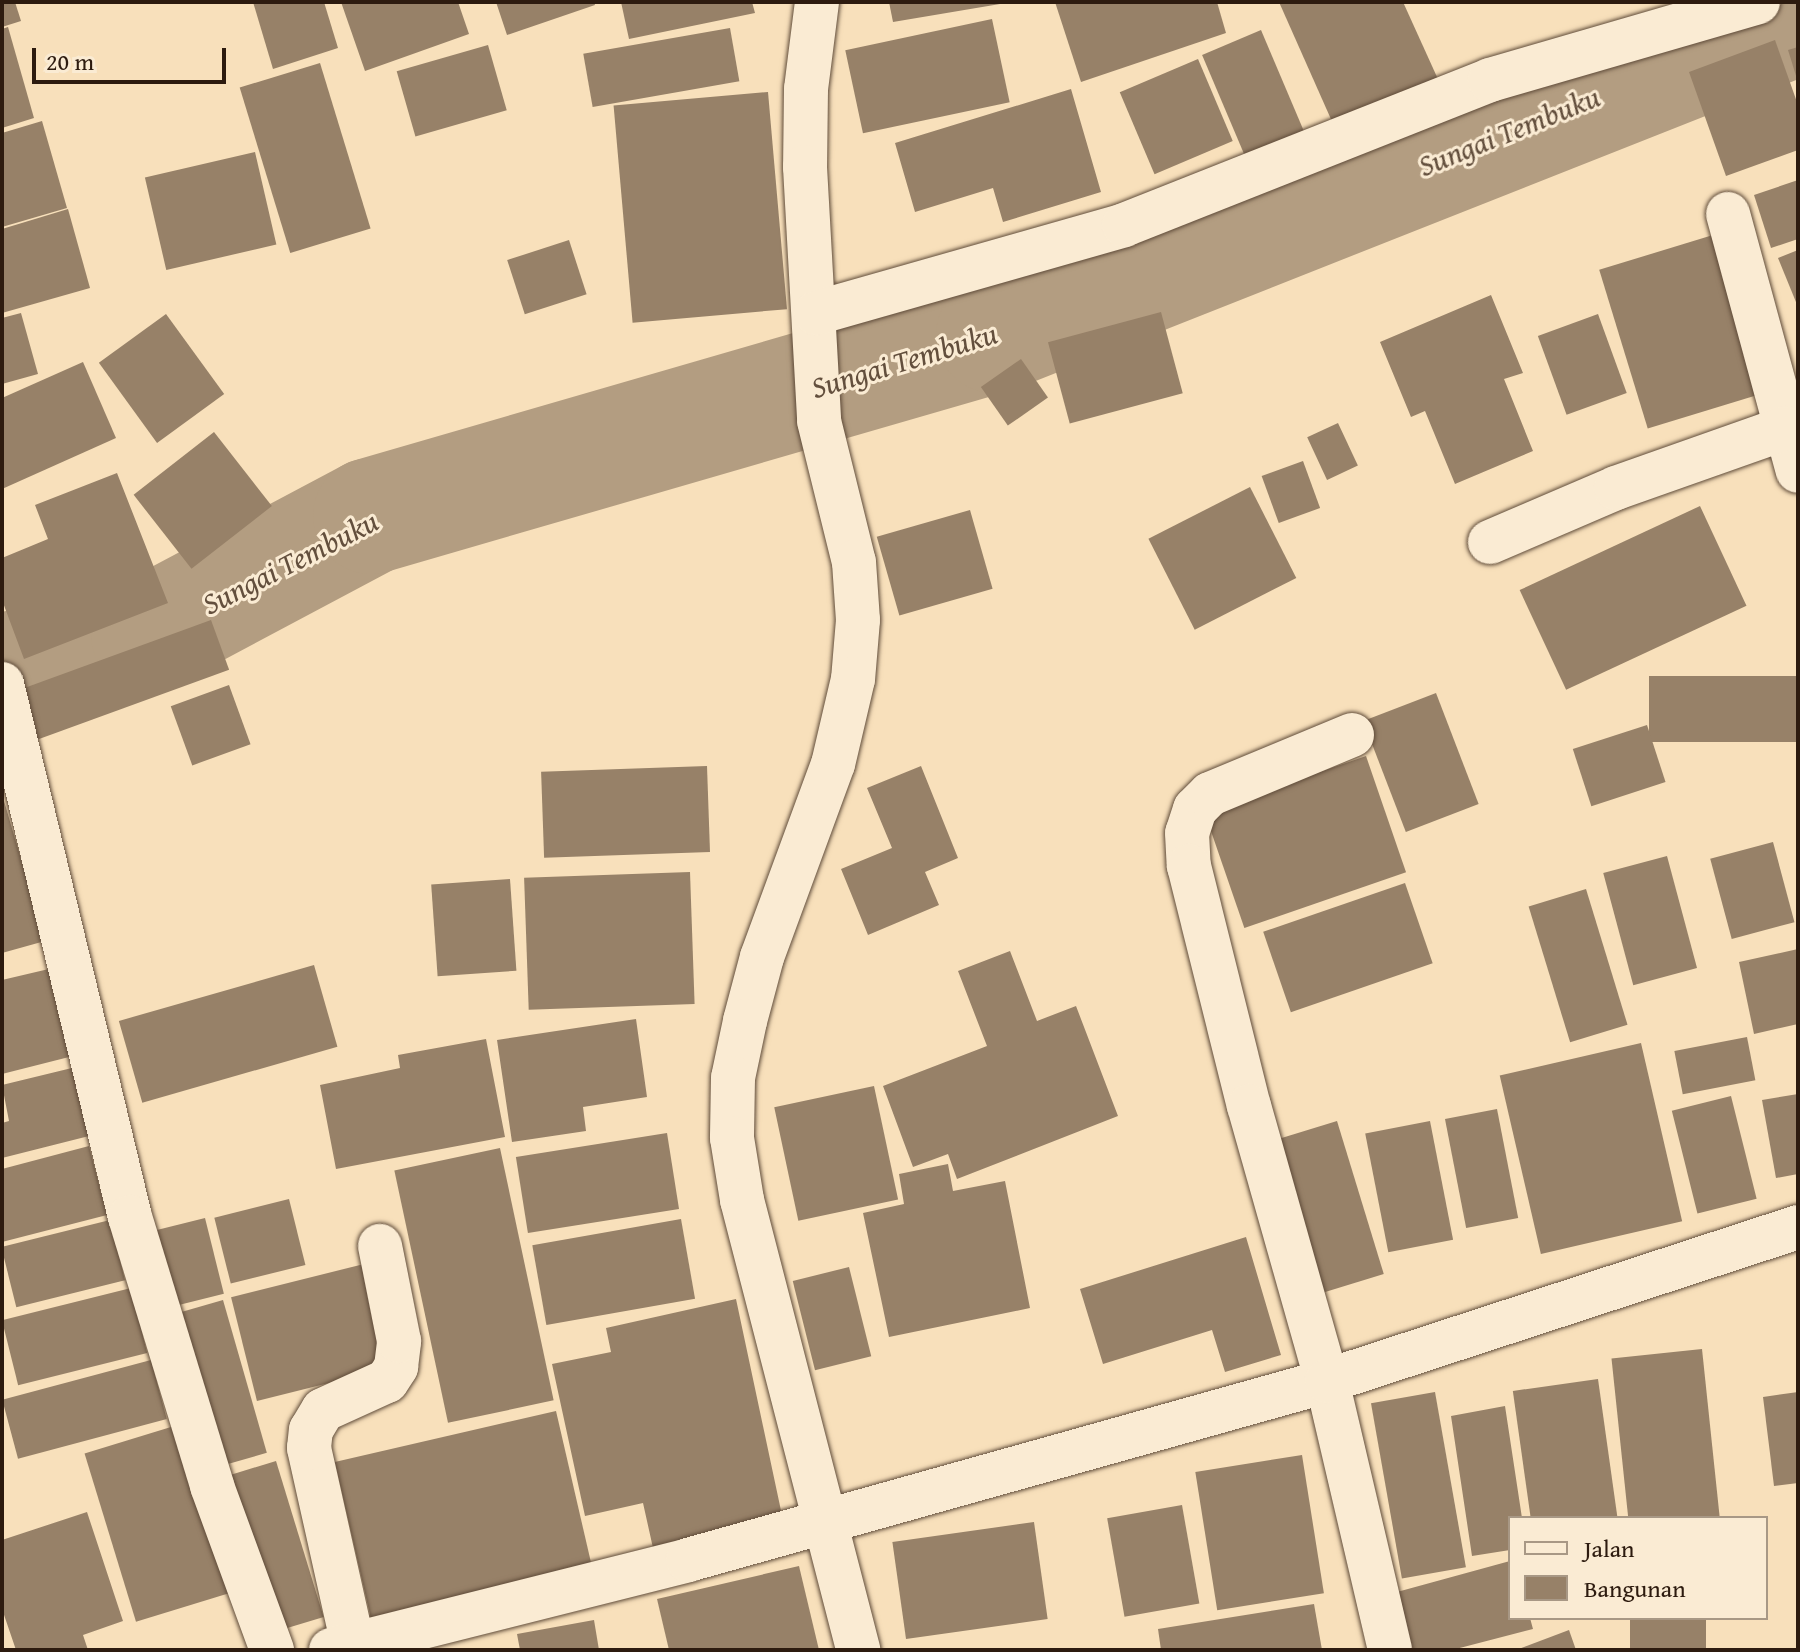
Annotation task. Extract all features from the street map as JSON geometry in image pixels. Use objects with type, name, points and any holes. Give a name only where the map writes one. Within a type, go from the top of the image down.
[{"type":"street","points":[[817,2],[806,89],[805,167],[817,323],[819,421],[854,562],[858,620],[853,679],[833,764],[762,957],[745,1021],[733,1078],[732,1138],[742,1200],[828,1519],[858,1650]]},
{"type":"street","points":[[817,323],[1124,225],[1490,80],[1758,2]]},
{"type":"street","points":[[1728,214],[1798,471]]},
{"type":"street","points":[[1490,542],[1616,488],[1785,428]]},
{"type":"street","points":[[5,698],[130,1217],[212,1486],[272,1650]]},
{"type":"street","points":[[1352,735],[1210,794],[1195,809],[1187,833],[1189,866],[1249,1106],[1327,1381],[1390,1650]]},
{"type":"street","points":[[380,1246],[399,1341],[396,1367],[387,1381],[323,1410],[311,1430],[309,1448],[342,1647],[688,1560],[1327,1381],[1798,1227]]},
{"type":"building","points":[[2,2],[15,2],[21,21],[2,27]]},
{"type":"building","points":[[253,2],[324,2],[338,48],[273,69]]},
{"type":"building","points":[[341,2],[458,2],[469,34],[365,71]]},
{"type":"building","points":[[496,2],[594,2],[595,5],[507,35]]},
{"type":"building","points":[[621,2],[752,2],[755,13],[629,39]]},
{"type":"building","points":[[889,2],[1000,2],[1000,4],[893,22]]},
{"type":"building","points":[[1055,2],[1217,2],[1226,33],[1081,82]]},
{"type":"building","points":[[1279,2],[1403,2],[1442,88],[1338,135]]},
{"type":"building","points":[[992,19],[1010,102],[863,133],[845,50]]},
{"type":"building","points":[[8,27],[34,118],[2,128],[2,29]]},
{"type":"building","points":[[730,28],[739,81],[593,107],[583,54]]},
{"type":"building","points":[[1261,30],[1304,132],[1245,157],[1202,55]]},
{"type":"building","points":[[1775,40],[1798,105],[1798,150],[1726,176],[1689,72]]},
{"type":"building","points":[[488,45],[507,110],[415,137],[397,71]]},
{"type":"building","points":[[1798,47],[1798,79],[1797,79],[1788,50]]},
{"type":"building","points":[[1198,59],[1233,141],[1155,174],[1120,92]]},
{"type":"building","points":[[320,63],[371,228],[290,253],[240,88]]},
{"type":"building","points":[[1071,89],[1101,192],[1003,222],[993,188],[915,212],[895,143]]},
{"type":"building","points":[[768,92],[787,309],[633,323],[614,106]]},
{"type":"building","points":[[42,121],[67,208],[2,227],[2,133]]},
{"type":"building","points":[[255,152],[276,245],[166,270],[145,177]]},
{"type":"building","points":[[1798,180],[1798,239],[1771,248],[1754,195]]},
{"type":"building","points":[[68,209],[90,288],[2,313],[2,229]]},
{"type":"building","points":[[1713,235],[1762,394],[1648,429],[1599,270]]},
{"type":"building","points":[[569,240],[587,294],[525,314],[507,260]]},
{"type":"building","points":[[1798,250],[1798,307],[1778,258]]},
{"type":"building","points":[[1491,295],[1523,373],[1504,379],[1533,451],[1455,484],[1425,411],[1411,417],[1380,342]]},
{"type":"building","points":[[1161,312],[1183,393],[1070,423],[1048,342]]},
{"type":"building","points":[[21,313],[38,374],[2,384],[2,318]]},
{"type":"building","points":[[166,314],[224,394],[157,443],[99,363]]},
{"type":"building","points":[[1598,314],[1627,393],[1567,415],[1538,336]]},
{"type":"building","points":[[1021,359],[1048,398],[1008,426],[981,387]]},
{"type":"building","points":[[83,362],[116,438],[2,489],[2,398]]},
{"type":"building","points":[[1338,423],[1358,466],[1327,480],[1307,437]]},
{"type":"building","points":[[214,432],[272,506],[191,569],[134,495]]},
{"type":"building","points":[[1303,461],[1320,508],[1279,523],[1262,476]]},
{"type":"building","points":[[117,473],[168,603],[24,659],[2,600],[2,558],[48,539],[35,505]]},
{"type":"building","points":[[1250,487],[1296,578],[1195,630],[1148,539]]},
{"type":"building","points":[[1700,506],[1746,606],[1566,690],[1520,590]]},
{"type":"building","points":[[970,510],[993,589],[899,616],[877,537]]},
{"type":"building","points":[[211,620],[229,670],[31,742],[13,692]]},
{"type":"building","points":[[1649,676],[1798,676],[1798,742],[1649,742]]},
{"type":"building","points":[[229,685],[251,744],[192,765],[171,706]]},
{"type":"building","points":[[1436,693],[1479,804],[1406,832],[1363,721]]},
{"type":"building","points":[[1647,725],[1666,782],[1591,806],[1573,749]]},
{"type":"building","points":[[1366,756],[1406,872],[1244,928],[1204,812]]},
{"type":"building","points":[[707,766],[710,852],[544,858],[541,772]]},
{"type":"building","points":[[921,766],[958,858],[925,872],[939,905],[868,935],[841,869],[892,848],[867,788]]},
{"type":"building","points":[[2,794],[45,941],[2,953]]},
{"type":"building","points":[[1773,842],[1794,922],[1732,939],[1710,859]]},
{"type":"building","points":[[1667,856],[1697,968],[1633,985],[1603,873]]},
{"type":"building","points":[[690,872],[695,1004],[529,1010],[524,878]]},
{"type":"building","points":[[510,879],[516,971],[438,976],[431,885]]},
{"type":"building","points":[[1405,883],[1433,963],[1291,1012],[1263,932]]},
{"type":"building","points":[[1586,889],[1628,1025],[1570,1042],[1529,907]]},
{"type":"building","points":[[1798,949],[1798,1024],[1754,1034],[1739,962]]},
{"type":"building","points":[[1010,951],[1037,1021],[1076,1006],[1118,1116],[957,1179],[948,1154],[913,1167],[883,1086],[987,1046],[958,971]]},
{"type":"building","points":[[314,965],[337,1047],[142,1103],[119,1021]]},
{"type":"building","points":[[53,968],[73,1056],[2,1074],[2,980]]},
{"type":"building","points":[[636,1019],[647,1097],[583,1107],[586,1131],[512,1142],[497,1040]]},
{"type":"building","points":[[1747,1037],[1755,1080],[1683,1094],[1674,1051]]},
{"type":"building","points":[[486,1039],[505,1137],[336,1169],[320,1085],[400,1068],[398,1055]]},
{"type":"building","points":[[1641,1043],[1682,1221],[1541,1254],[1500,1076]]},
{"type":"building","points":[[76,1067],[93,1135],[2,1158],[2,1123],[9,1121],[2,1085]]},
{"type":"building","points":[[874,1086],[898,1199],[798,1221],[774,1107]]},
{"type":"building","points":[[1798,1094],[1798,1174],[1776,1178],[1762,1100]]},
{"type":"building","points":[[1731,1096],[1757,1199],[1697,1214],[1672,1111]]},
{"type":"building","points":[[1497,1109],[1518,1218],[1466,1228],[1445,1119]]},
{"type":"building","points":[[1337,1121],[1384,1274],[1324,1292],[1277,1139]]},
{"type":"building","points":[[1430,1121],[1453,1240],[1388,1252],[1365,1134]]},
{"type":"building","points":[[667,1133],[679,1209],[528,1233],[516,1157]]},
{"type":"building","points":[[89,1146],[107,1215],[2,1242],[2,1169]]},
{"type":"building","points":[[500,1148],[554,1400],[448,1423],[394,1170]]},
{"type":"building","points":[[948,1164],[953,1191],[1005,1181],[1030,1308],[889,1337],[863,1213],[904,1204],[899,1174]]},
{"type":"building","points":[[289,1199],[305,1265],[231,1284],[214,1218]]},
{"type":"building","points":[[205,1218],[224,1294],[161,1309],[142,1234]]},
{"type":"building","points":[[681,1219],[695,1299],[546,1325],[532,1245]]},
{"type":"building","points":[[110,1220],[125,1280],[16,1307],[2,1247]]},
{"type":"building","points":[[1246,1237],[1281,1355],[1225,1372],[1212,1330],[1103,1364],[1080,1289]]},
{"type":"building","points":[[364,1264],[390,1368],[257,1401],[231,1297]]},
{"type":"building","points":[[849,1267],[871,1356],[815,1370],[793,1281]]},
{"type":"building","points":[[131,1288],[147,1353],[18,1385],[2,1320]]},
{"type":"building","points":[[736,1299],[783,1520],[653,1548],[643,1503],[585,1516],[552,1364],[611,1352],[606,1328]]},
{"type":"building","points":[[223,1300],[267,1453],[214,1468],[170,1315]]},
{"type":"building","points":[[1702,1349],[1720,1516],[1628,1516],[1611,1359]]},
{"type":"building","points":[[151,1360],[167,1419],[18,1459],[2,1400]]},
{"type":"building","points":[[1598,1379],[1617,1516],[1530,1516],[1513,1391]]},
{"type":"building","points":[[1435,1392],[1466,1567],[1402,1579],[1371,1403]]},
{"type":"building","points":[[1798,1392],[1798,1483],[1774,1486],[1763,1397]]},
{"type":"building","points":[[1505,1406],[1522,1516],[1508,1516],[1508,1550],[1472,1556],[1451,1416]]},
{"type":"building","points":[[556,1411],[592,1568],[371,1619],[335,1462]]},
{"type":"building","points":[[184,1423],[235,1591],[136,1622],[85,1453]]},
{"type":"building","points":[[1302,1455],[1324,1593],[1217,1610],[1195,1472]]},
{"type":"building","points":[[276,1461],[324,1617],[268,1634],[221,1478]]},
{"type":"building","points":[[1182,1505],[1199,1603],[1125,1617],[1107,1518]]},
{"type":"building","points":[[87,1512],[123,1621],[83,1635],[88,1650],[16,1650],[2,1609],[2,1540]]},
{"type":"building","points":[[1034,1522],[1048,1619],[906,1639],[892,1542]]},
{"type":"building","points":[[1508,1562],[1508,1620],[1531,1620],[1533,1629],[1452,1650],[1412,1650],[1397,1592]]},
{"type":"building","points":[[799,1566],[819,1650],[669,1650],[657,1599]]},
{"type":"building","points":[[1314,1604],[1322,1650],[1161,1650],[1158,1629]]},
{"type":"building","points":[[594,1620],[599,1650],[520,1650],[517,1634]]},
{"type":"building","points":[[1630,1620],[1706,1620],[1706,1650],[1630,1650]]},
{"type":"building","points":[[1569,1630],[1576,1650],[1516,1650]]},
{"type":"waterway","name":"Sungai Tembuku","points":[[2,672],[149,634],[371,516],[994,335],[1798,17]]}]
